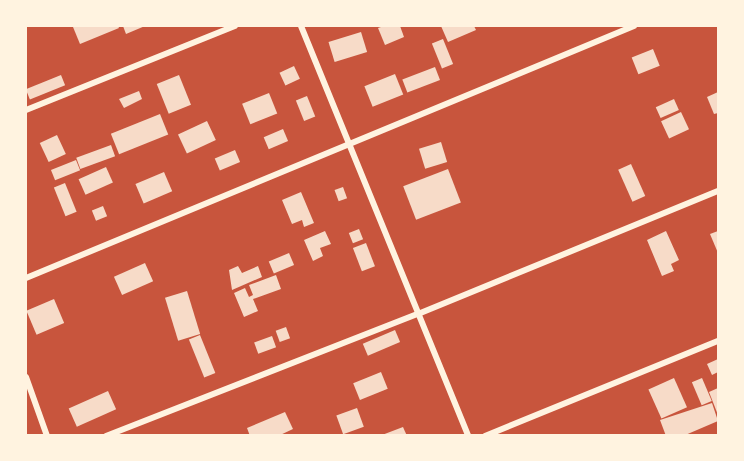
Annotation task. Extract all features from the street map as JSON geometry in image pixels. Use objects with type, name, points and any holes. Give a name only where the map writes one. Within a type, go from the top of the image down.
[{"type":"street","points":[[26,110],[235,26]]},
{"type":"street","points":[[301,26],[468,435]]},
{"type":"street","points":[[26,279],[634,26]]},
{"type":"street","points":[[106,435],[418,314],[718,191]]},
{"type":"street","points":[[485,435],[718,341]]},
{"type":"street","points":[[26,377],[47,435]]},
{"type":"building","points":[[118,26],[119,28],[80,44],[73,27]]},
{"type":"building","points":[[123,26],[145,26],[126,34]]},
{"type":"building","points":[[400,26],[404,37],[385,45],[378,28]]},
{"type":"building","points":[[441,26],[474,26],[476,30],[448,42]]},
{"type":"building","points":[[361,32],[367,52],[335,62],[328,42]]},
{"type":"building","points":[[443,39],[453,64],[442,69],[432,43]]},
{"type":"building","points":[[653,49],[660,66],[638,74],[632,58]]},
{"type":"building","points":[[294,66],[300,79],[285,85],[279,73]]},
{"type":"building","points":[[435,67],[440,80],[407,93],[402,80]]},
{"type":"building","points":[[395,74],[403,94],[373,107],[364,86]]},
{"type":"building","points":[[61,75],[65,85],[30,99],[26,89]]},
{"type":"building","points":[[179,75],[191,105],[169,114],[157,84]]},
{"type":"building","points":[[139,91],[142,99],[124,108],[119,99]]},
{"type":"building","points":[[718,92],[718,113],[714,114],[707,97]]},
{"type":"building","points":[[269,93],[277,113],[250,124],[242,104]]},
{"type":"building","points":[[307,96],[315,116],[304,121],[296,100]]},
{"type":"building","points":[[674,99],[679,110],[661,118],[656,107]]},
{"type":"building","points":[[681,112],[689,129],[669,139],[661,121]]},
{"type":"building","points":[[160,114],[168,134],[119,154],[111,134]]},
{"type":"building","points":[[207,121],[216,140],[187,154],[178,135]]},
{"type":"building","points":[[283,129],[288,141],[269,149],[264,137]]},
{"type":"building","points":[[57,135],[66,154],[49,162],[40,143]]},
{"type":"building","points":[[441,142],[447,162],[425,169],[419,149]]},
{"type":"building","points":[[111,145],[115,156],[80,169],[76,158]]},
{"type":"building","points":[[235,150],[240,162],[220,171],[215,159]]},
{"type":"building","points":[[76,160],[80,170],[55,180],[51,170]]},
{"type":"building","points":[[631,164],[645,196],[632,202],[618,170]]},
{"type":"building","points":[[106,167],[113,183],[86,195],[79,179]]},
{"type":"building","points":[[448,169],[461,203],[416,220],[403,186]]},
{"type":"building","points":[[164,172],[172,191],[144,203],[135,184]]},
{"type":"building","points":[[65,183],[77,212],[65,216],[54,187]]},
{"type":"building","points":[[343,187],[347,198],[339,201],[335,190]]},
{"type":"building","points":[[301,192],[314,223],[304,227],[302,220],[292,224],[282,200]]},
{"type":"building","points":[[103,206],[107,216],[96,221],[92,210]]},
{"type":"building","points":[[359,229],[363,239],[353,243],[349,233]]},
{"type":"building","points":[[325,231],[331,244],[320,248],[323,256],[313,261],[304,240]]},
{"type":"building","points":[[666,231],[679,260],[671,264],[674,271],[662,276],[647,240]]},
{"type":"building","points":[[718,231],[718,253],[710,234]]},
{"type":"building","points":[[366,243],[375,266],[362,271],[353,248]]},
{"type":"building","points":[[289,253],[294,265],[274,274],[269,262]]},
{"type":"building","points":[[145,263],[153,281],[122,295],[114,277]]},
{"type":"building","points":[[238,266],[242,273],[258,266],[262,277],[232,290],[229,270]]},
{"type":"building","points":[[276,275],[281,289],[253,299],[258,311],[244,317],[234,293],[245,288],[249,297],[253,295],[249,285]]},
{"type":"building","points":[[187,291],[200,334],[178,341],[165,298]]},
{"type":"building","points":[[54,299],[64,323],[37,335],[26,311]]},
{"type":"building","points":[[286,327],[290,338],[280,342],[276,331]]},
{"type":"building","points":[[395,330],[400,342],[368,356],[363,344]]},
{"type":"building","points":[[200,335],[215,373],[204,378],[189,339]]},
{"type":"building","points":[[272,336],[276,347],[258,354],[254,342]]},
{"type":"building","points":[[718,359],[718,372],[712,375],[707,364]]},
{"type":"building","points":[[381,372],[388,389],[360,400],[353,383]]},
{"type":"building","points":[[674,378],[687,407],[661,419],[648,389]]},
{"type":"building","points":[[702,378],[712,401],[702,405],[692,382]]},
{"type":"building","points":[[718,388],[718,415],[709,392]]},
{"type":"building","points":[[108,391],[116,409],[77,427],[69,408]]},
{"type":"building","points":[[712,403],[718,421],[683,436],[666,436],[660,420]]},
{"type":"building","points":[[357,408],[364,427],[343,434],[336,416]]},
{"type":"building","points":[[285,412],[293,429],[278,436],[250,436],[247,428]]},
{"type":"building","points":[[403,427],[407,436],[382,436],[382,435]]}]
